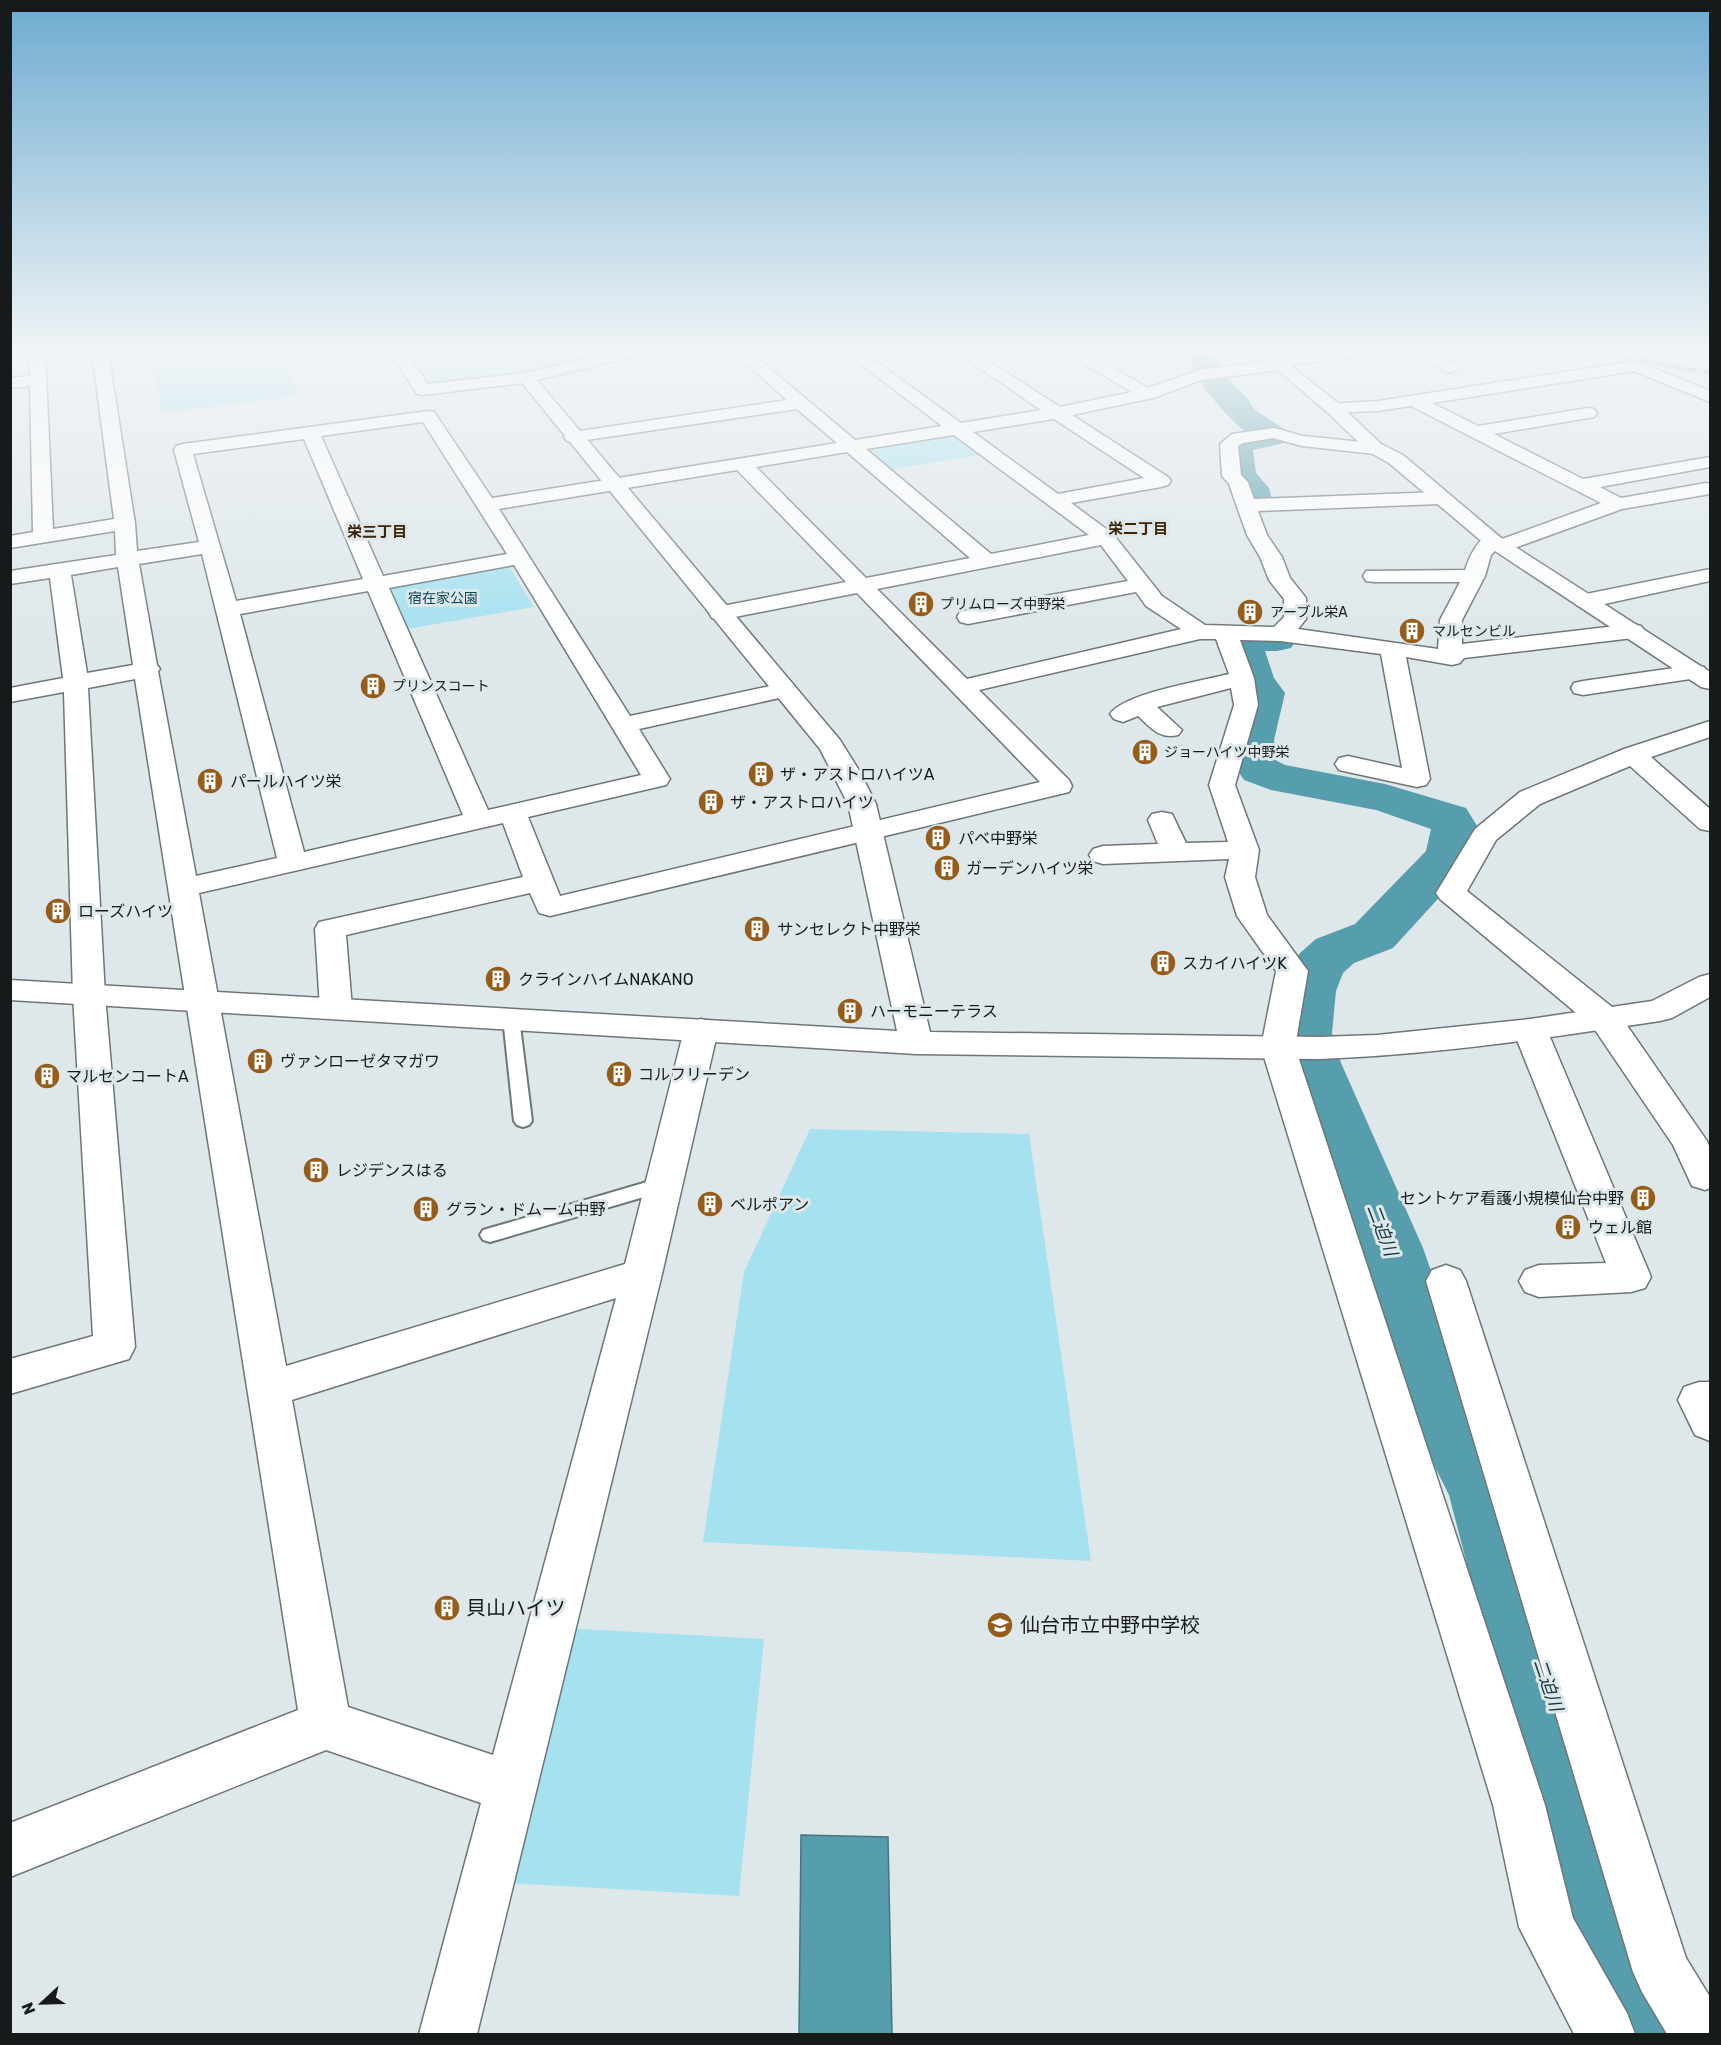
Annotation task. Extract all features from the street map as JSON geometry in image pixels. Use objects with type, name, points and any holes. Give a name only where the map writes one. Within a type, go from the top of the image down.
[{"type":"street","points":[[40,447],[43,537]]},
{"type":"street","points":[[113,447],[126,541],[326,1725]]},
{"type":"street","points":[[201,447],[183,450],[211,546],[293,862]]},
{"type":"street","points":[[317,447],[479,821]]},
{"type":"street","points":[[185,887],[657,779],[449,447]]},
{"type":"street","points":[[582,447],[831,746],[847,772],[862,804],[916,1043]]},
{"type":"street","points":[[487,505],[841,447]]},
{"type":"street","points":[[852,447],[986,561]]},
{"type":"street","points":[[985,447],[1106,538],[1154,601],[1212,632],[1242,678],[1246,705],[1222,785],[1245,850],[1240,877],[1252,916],[1292,971],[1295,1047],[1519,1805],[1547,1927],[1606,2034]]},
{"type":"street","points":[[1055,500],[1161,482],[1108,447]]},
{"type":"street","points":[[1229,447],[1232,476],[1238,482],[1257,535],[1272,557],[1280,580],[1295,598],[1295,619],[1280,634]]},
{"type":"street","points":[[1369,447],[1375,448],[1396,459],[1497,544],[1703,677]]},
{"type":"street","points":[[1507,447],[1618,504]]},
{"type":"street","points":[[1510,449],[1519,447]]},
{"type":"street","points":[[1581,485],[1710,462]]},
{"type":"street","points":[[513,813],[550,907],[1059,786],[742,464]]},
{"type":"street","points":[[962,687],[1212,632],[1280,634],[1452,658],[1450,653],[1451,620],[1474,576],[1481,553],[1497,544],[1618,504],[1706,489]]},
{"type":"street","points":[[1248,506],[1440,498]]},
{"type":"street","points":[[10,542],[43,537],[211,546]]},
{"type":"street","points":[[720,613],[1106,538]]},
{"type":"street","points":[[10,578],[60,570],[126,541]]},
{"type":"street","points":[[226,610],[520,558]]},
{"type":"street","points":[[10,1377],[114,1347],[89,995],[76,682],[60,570]]},
{"type":"street","points":[[1586,601],[1710,575]]},
{"type":"street","points":[[1374,576],[1474,576]]},
{"type":"street","points":[[968,617],[1141,585]]},
{"type":"street","points":[[1450,653],[1633,631]]},
{"type":"street","points":[[1348,764],[1417,779],[1392,648]]},
{"type":"street","points":[[10,695],[148,669]]},
{"type":"street","points":[[1583,688],[1703,677]]},
{"type":"street","points":[[1169,730],[1131,709],[1242,678]]},
{"type":"street","points":[[624,725],[784,690]]},
{"type":"street","points":[[1705,1176],[1689,1141],[1605,1018],[1451,892],[1485,835],[1530,798],[1632,755],[1710,729]]},
{"type":"street","points":[[1632,755],[1710,823]]},
{"type":"street","points":[[1162,820],[1176,853]]},
{"type":"street","points":[[1103,855],[1245,850]]},
{"type":"street","points":[[336,1008],[330,929],[540,882]]},
{"type":"street","points":[[10,990],[916,1043],[1295,1047],[1377,1046],[1530,1030],[1660,1010],[1710,984]]},
{"type":"street","points":[[448,2034],[642,1274],[701,1030]]},
{"type":"street","points":[[1530,1030],[1631,1277],[1539,1281]]},
{"type":"street","points":[[269,1389],[642,1274]]},
{"type":"street","points":[[1446,1281],[1662,1972],[1700,2034]]},
{"type":"street","points":[[1710,1400],[1699,1400],[1710,1422]]},
{"type":"street","points":[[10,1851],[326,1725],[511,1787]]},
{"type":"lane","points":[[511,1018],[523,1121]]},
{"type":"lane","points":[[490,1235],[664,1184]]},
{"type":"green space","points":[[974,447],[983,454],[889,470],[864,448]]},
{"type":"green space","name":"宿在家公園","points":[[495,565],[510,568],[534,607],[406,629],[387,589],[398,582]]},
{"type":"green space","points":[[810,1129],[1029,1134],[1091,1561],[703,1542],[744,1272]]},
{"type":"green space","points":[[563,1628],[764,1639],[739,1896],[509,1883]]},
{"type":"shaded area","points":[[801,1835],[888,1837],[892,2034],[799,2034]]},
{"type":"waterway","name":"二迫川","points":[[1237,447],[1240,475],[1252,488],[1255,500]]},
{"type":"waterway","name":"二迫川","points":[[1277,639],[1249,638],[1242,643],[1254,680],[1264,693],[1252,740],[1254,762],[1260,770],[1271,776],[1385,798],[1449,818],[1455,829],[1450,855],[1374,936],[1335,951],[1319,965],[1308,991],[1303,1033],[1312,1063],[1390,1248],[1442,1407],[1487,1490],[1519,1607],[1560,1714],[1560,1821],[1573,1880],[1664,2034]]},
{"type":"place","name":"プリムローズ中野栄","points":[[921,604]]},
{"type":"place","name":"アーブル栄A","points":[[1250,612]]},
{"type":"place","name":"マルセンビル","points":[[1412,631]]},
{"type":"place","name":"プリンスコート","points":[[373,686]]},
{"type":"place","name":"ジョーハイツ中野栄","points":[[1145,752]]},
{"type":"place","name":"ザ・アストロハイツA","points":[[761,774]]},
{"type":"place","name":"パールハイツ栄","points":[[210,781]]},
{"type":"place","name":"ザ・アストロハイツ","points":[[711,802]]},
{"type":"place","name":"パベ中野栄","points":[[938,838]]},
{"type":"place","name":"ガーデンハイツ栄","points":[[947,868]]},
{"type":"place","name":"ローズハイツ","points":[[58,911]]},
{"type":"place","name":"サンセレクト中野栄","points":[[757,929]]},
{"type":"place","name":"スカイハイツK","points":[[1163,963]]},
{"type":"place","name":"クラインハイムNAKANO","points":[[498,979]]},
{"type":"place","name":"ハーモニーテラス","points":[[850,1011]]},
{"type":"place","name":"ヴァンローゼタマガワ","points":[[260,1061]]},
{"type":"place","name":"コルフリーデン","points":[[619,1074]]},
{"type":"place","name":"マルセンコートA","points":[[47,1076]]},
{"type":"place","name":"レジデンスはる","points":[[316,1170]]},
{"type":"place","name":"セントケア看護小規模仙台中野","points":[[1643,1198]]},
{"type":"place","name":"ベルポアン","points":[[710,1204]]},
{"type":"place","name":"グラン・ドムーム中野","points":[[426,1209]]},
{"type":"place","name":"ウェル館","points":[[1568,1227]]},
{"type":"place","name":"貝山ハイツ","points":[[447,1608]]},
{"type":"place","name":"仙台市立中野中学校","points":[[1000,1625]]},
{"type":"district","name":"栄二丁目","points":[[1138,529]]},
{"type":"district","name":"栄三丁目","points":[[377,532]]}]
